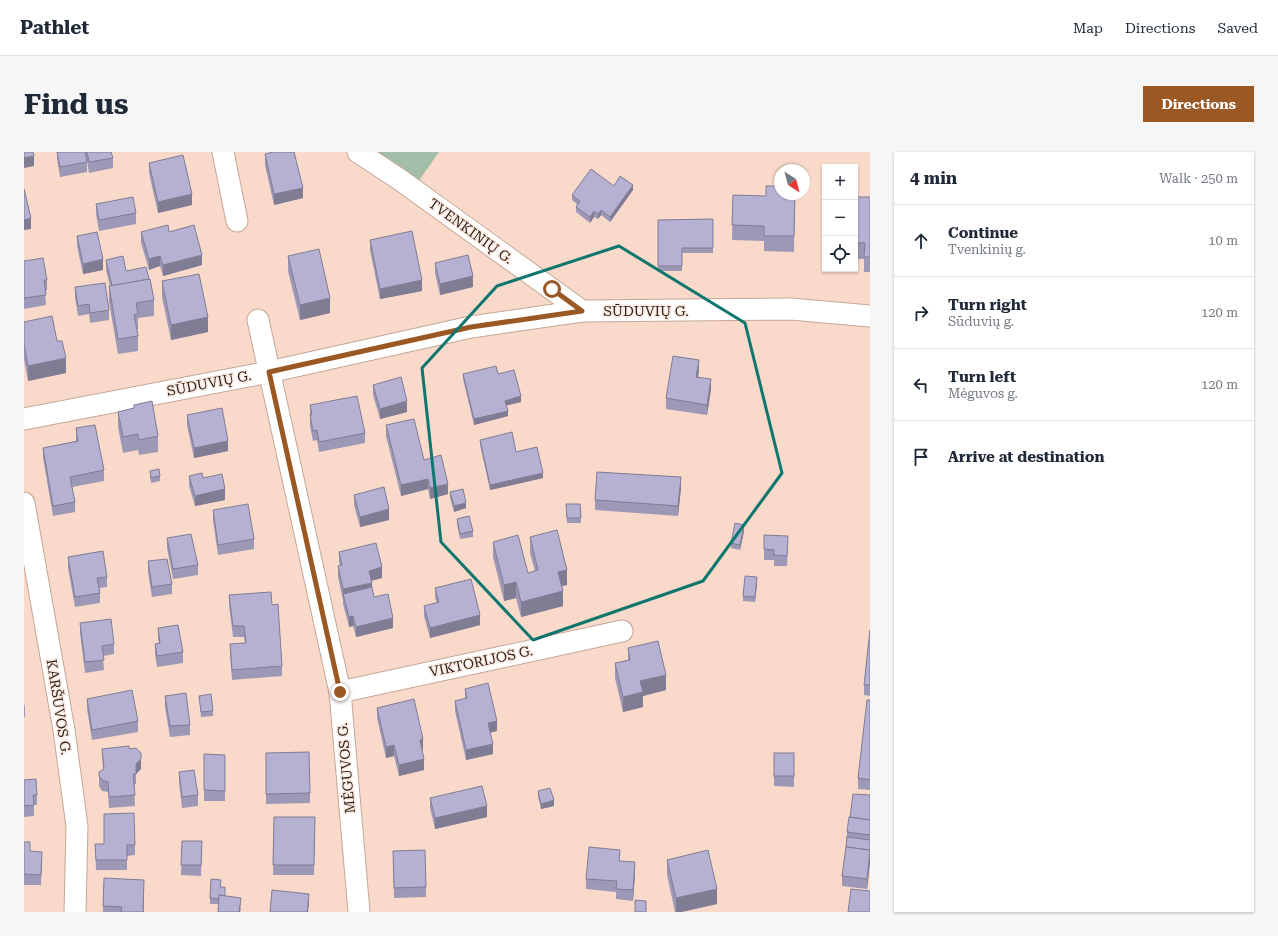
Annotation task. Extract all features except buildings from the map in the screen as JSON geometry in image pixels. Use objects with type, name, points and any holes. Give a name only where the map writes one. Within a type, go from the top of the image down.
[{"type":"street","points":[[223,152],[237,222]]},
{"type":"street","name":"TVENKINIŲ G.","points":[[358,152],[399,179],[582,311]]},
{"type":"street","name":"SŪDUVIŲ G.","points":[[24,419],[269,372],[471,327],[582,311],[791,309],[870,316]]},
{"type":"street","name":"MĖGUVOS G.","points":[[258,320],[340,692],[359,912]]},
{"type":"street","name":"KARŠUVOS G.","points":[[24,503],[64,730],[77,826],[75,912]]},
{"type":"street","name":"VIKTORIJOS G.","points":[[340,692],[622,631]]},
{"type":"highlighted area","points":[[619,246],[745,323],[782,473],[703,581],[533,640],[441,542],[422,368],[497,286]]},
{"type":"green space","points":[[373,152],[439,152],[418,182]]},
{"type":"route","points":[[340,692],[269,372],[471,327],[582,311],[552,289]]}]
